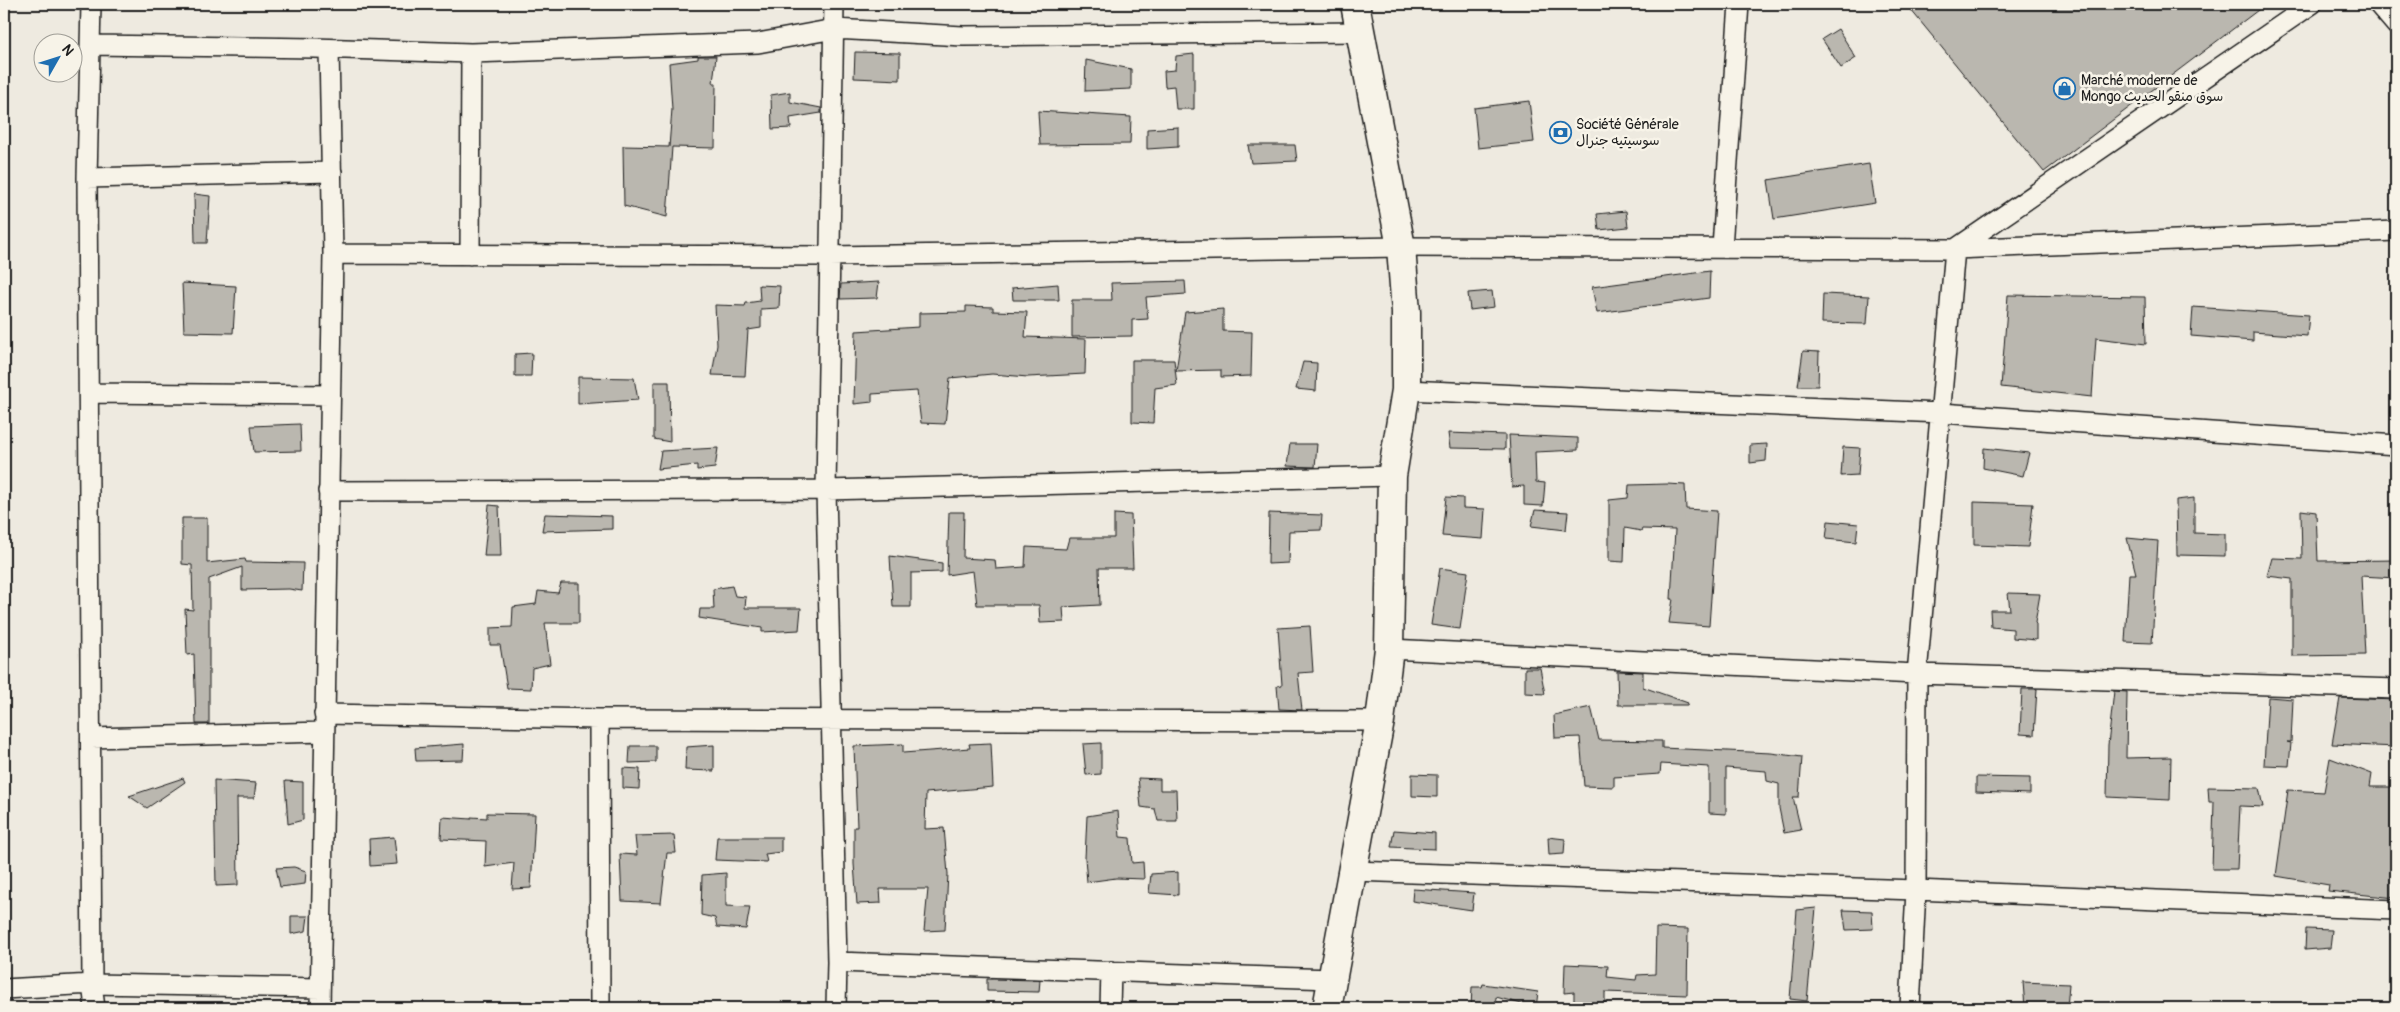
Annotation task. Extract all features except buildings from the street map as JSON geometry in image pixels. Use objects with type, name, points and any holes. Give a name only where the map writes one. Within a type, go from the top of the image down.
[{"type":"highway","points":[[1327,1008],[1380,721],[1389,650],[1392,476],[1406,390],[1406,312],[1401,247],[1355,4]]},
{"type":"street","points":[[91,4],[87,178],[90,393],[92,984],[95,1008]]},
{"type":"street","points":[[834,4],[826,490],[837,962],[836,1008]]},
{"type":"street","points":[[1722,247],[1739,4]]},
{"type":"street","points":[[1955,249],[2312,4]]},
{"type":"street","points":[[2378,4],[2396,25]]},
{"type":"street","points":[[91,45],[471,53],[758,43],[834,29],[963,36],[1361,32]]},
{"type":"street","points":[[320,1008],[333,254],[329,49]]},
{"type":"street","points":[[470,255],[471,53]]},
{"type":"street","points":[[87,178],[332,172]]},
{"type":"street","points":[[333,254],[830,256],[1401,247],[1955,249],[2396,231]]},
{"type":"street","points":[[1910,1008],[1916,890],[1917,674],[1955,249]]},
{"type":"street","points":[[1406,390],[1940,413],[2396,445]]},
{"type":"street","points":[[90,393],[330,395]]},
{"type":"street","points":[[328,491],[826,490],[1392,476]]},
{"type":"street","points":[[1389,650],[1917,674],[2396,689]]},
{"type":"street","points":[[91,738],[324,723],[599,719],[1380,721]]},
{"type":"street","points":[[599,719],[600,1008]]},
{"type":"street","points":[[1352,872],[1916,890],[2396,910]]},
{"type":"street","points":[[837,962],[1332,979]]},
{"type":"street","points":[[1110,972],[1110,1008]]},
{"type":"street","points":[[4,989],[92,984],[320,988]]},
{"type":"place","name":"Marché moderne de Mongo سوق منقو الحديث","points":[[2065,88]]},
{"type":"place","name":"Société Générale سوسيتيه جنرال","points":[[1560,132]]}]
